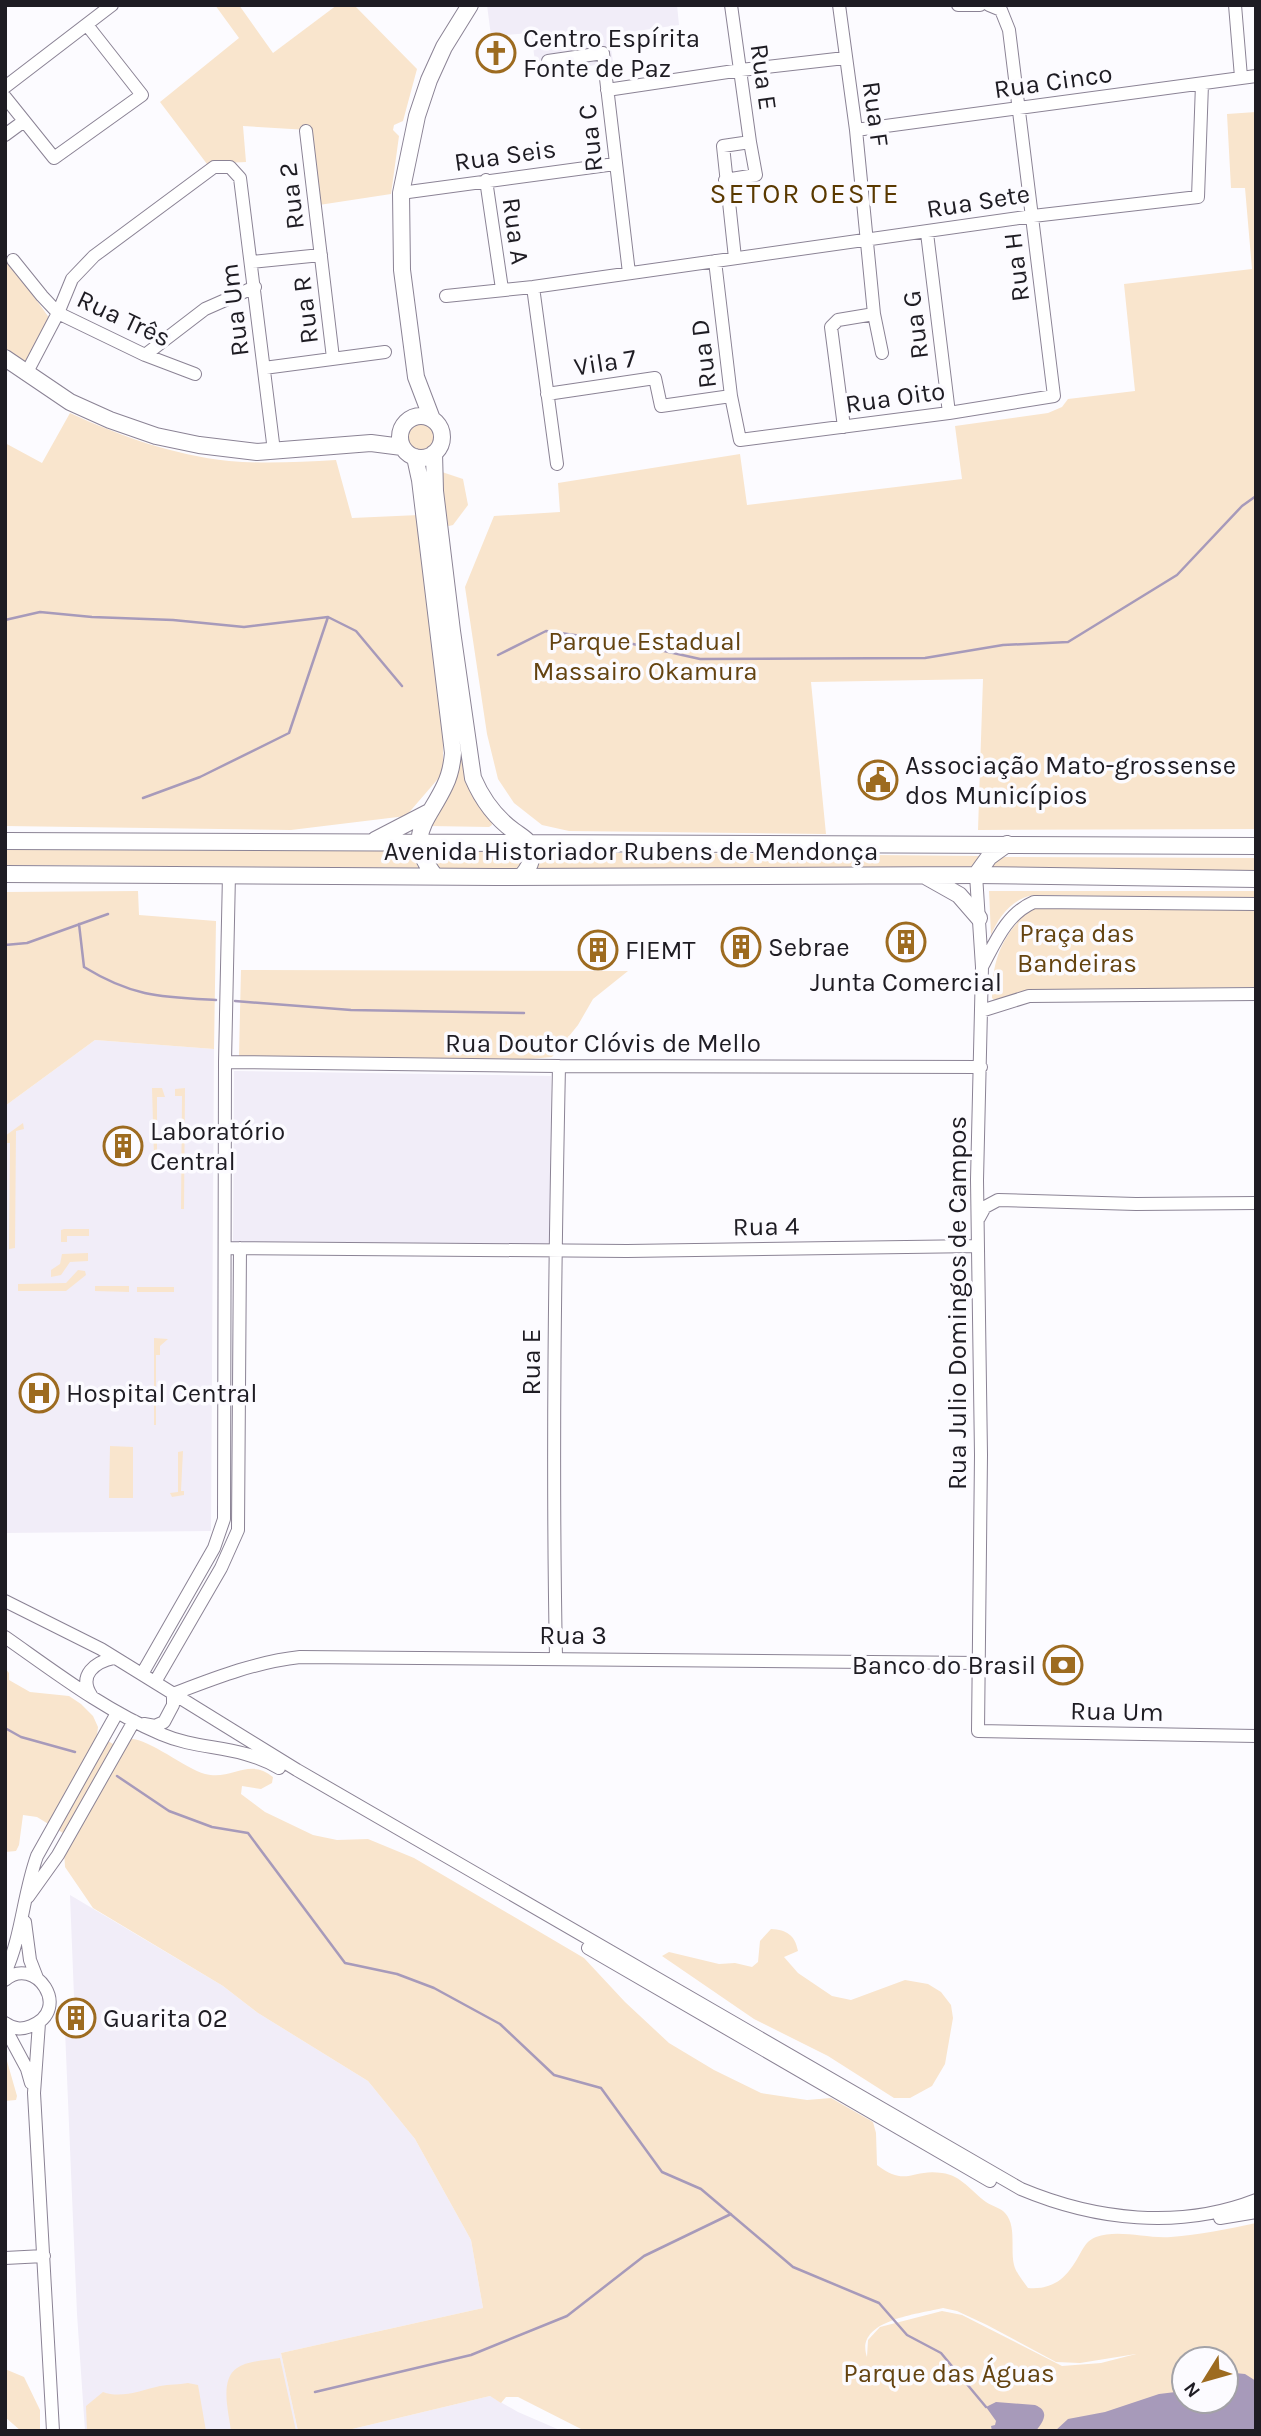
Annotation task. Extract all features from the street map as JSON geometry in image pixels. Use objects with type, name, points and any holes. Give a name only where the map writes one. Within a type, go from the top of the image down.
[{"type":"main road","points":[[5,358],[70,401],[110,420],[156,436],[257,453],[371,443],[428,457],[434,453],[441,444],[442,433],[432,419],[416,377],[402,270],[401,193],[417,116],[429,80],[444,47],[470,5]]},
{"type":"main road","points":[[416,377],[406,422],[400,435],[420,480],[473,778],[481,795],[496,814],[529,842],[531,860],[522,876]]},
{"type":"main road","points":[[371,443],[421,416],[432,419]]},
{"type":"main road","points":[[434,453],[453,753],[445,786],[421,827],[422,856],[435,876]]},
{"type":"main road","points":[[372,842],[429,812]]},
{"type":"main road","name":"Avenida Historiador Rubens de Mendonça","points":[[5,841],[1256,846]]},
{"type":"main road","points":[[976,875],[989,857],[1007,844]]},
{"type":"main road","name":"Avenida Historiador Rubens de Mendonça","points":[[5,874],[976,875],[1256,879]]},
{"type":"main road","points":[[925,876],[959,895],[979,918]]},
{"type":"street","points":[[5,87],[112,5]]},
{"type":"street","name":"Rua E","points":[[731,5],[750,142],[723,146],[735,258]]},
{"type":"street","name":"Rua F","points":[[839,5],[856,130],[874,314],[882,353]]},
{"type":"street","points":[[958,5],[979,5]]},
{"type":"street","points":[[1235,5],[1241,77]]},
{"type":"street","name":"Rua H","points":[[995,7],[1009,30],[1054,397]]},
{"type":"street","points":[[5,97],[54,159],[142,95],[87,25]]},
{"type":"street","name":"Rua C","points":[[548,61],[603,53],[629,273]]},
{"type":"street","points":[[607,90],[845,58]]},
{"type":"street","name":"Rua Cinco","points":[[856,130],[1256,76]]},
{"type":"street","name":"Rua Sete","points":[[446,296],[533,287],[1033,216],[1198,197],[1202,84]]},
{"type":"street","points":[[5,135],[24,121]]},
{"type":"street","name":"Rua 2","points":[[306,131],[321,255]]},
{"type":"street","points":[[725,180],[755,175],[750,142]]},
{"type":"street","name":"Rua Seis","points":[[401,193],[615,164]]},
{"type":"street","name":"Rua Um","points":[[58,313],[72,279],[94,256],[214,167],[230,167],[240,178],[274,451]]},
{"type":"street","name":"Rua A","points":[[486,180],[502,289]]},
{"type":"street","name":"Rua G","points":[[928,233],[948,413]]},
{"type":"street","points":[[252,262],[321,255]]},
{"type":"street","name":"Rua R","points":[[321,255],[333,358]]},
{"type":"street","name":"Rua Três","points":[[13,260],[58,313],[145,355],[195,374]]},
{"type":"street","name":"Rua D","points":[[715,261],[731,396],[740,440]]},
{"type":"street","points":[[145,355],[205,309],[255,287]]},
{"type":"street","points":[[533,287],[557,464]]},
{"type":"street","points":[[26,374],[58,313]]},
{"type":"street","points":[[844,427],[831,327],[838,320],[874,314]]},
{"type":"street","name":"Rua R","points":[[264,368],[385,352]]},
{"type":"street","name":"Vila 7","points":[[547,394],[655,378],[661,406],[731,396]]},
{"type":"street","name":"Rua Oito","points":[[740,440],[1054,397]]},
{"type":"street","points":[[142,1674],[214,1548],[224,1519],[225,1062],[229,874]]},
{"type":"street","name":"Rua Julio Domingos de Campos","points":[[976,875],[982,967],[977,1180],[981,1455],[978,1731]]},
{"type":"street","points":[[982,967],[1005,926],[1024,906],[1034,902],[1256,904]]},
{"type":"street","points":[[981,1011],[1029,996],[1256,994]]},
{"type":"street","name":"Rua Doutor Clóvis de Mello","points":[[225,1062],[981,1067]]},
{"type":"street","name":"Rua E","points":[[556,1657],[553,1508],[559,1066]]},
{"type":"street","points":[[977,1180],[988,1194],[998,1200],[1136,1204],[1256,1203]]},
{"type":"street","points":[[978,1222],[985,1207],[998,1200]]},
{"type":"street","name":"Rua 4","points":[[225,1248],[555,1250],[978,1246]]},
{"type":"street","points":[[155,1682],[221,1568],[237,1530],[240,1248]]},
{"type":"street","points":[[5,1601],[142,1674],[297,1770],[1021,2189],[1075,2208],[1119,2217],[1196,2215],[1242,2206],[1256,2200]]},
{"type":"street","points":[[5,1637],[117,1713],[174,1739],[236,1750],[274,1766],[930,2148],[1036,2204],[1090,2220],[1120,2225],[1168,2226],[1256,2212]]},
{"type":"street","name":"Rua 3","points":[[173,1694],[244,1667],[271,1660],[300,1657],[556,1657],[979,1663]]},
{"type":"street","points":[[93,1698],[86,1685],[86,1676],[92,1667],[101,1661],[114,1658]]},
{"type":"street","points":[[136,1722],[155,1726],[164,1722],[173,1705],[173,1694]]},
{"type":"street","points":[[5,1973],[20,1931],[31,1874],[41,1848],[117,1713]]},
{"type":"street","points":[[37,1978],[30,1961],[25,1927],[26,1900],[58,1855],[136,1722]]},
{"type":"street","name":"Rua Um","points":[[978,1731],[1256,1736]]},
{"type":"street","points":[[121,1745],[144,1733],[157,1732]]},
{"type":"street","points":[[5,1980],[24,1973],[37,1978],[44,1984],[50,2002],[48,2011],[39,2023],[23,2029],[5,2025]]},
{"type":"street","points":[[39,2023],[34,2093],[53,2431]]},
{"type":"street","points":[[5,2025],[27,2069],[34,2093]]},
{"type":"street","points":[[5,2258],[44,2256]]},
{"type":"shaded area","points":[[487,5],[677,5],[679,25],[609,35],[613,62],[537,75],[531,33],[491,36]]},
{"type":"shaded area","name":"Hospital Central","points":[[95,1040],[214,1049],[211,1531],[5,1533],[5,1106]]},
{"type":"shaded area","points":[[234,1071],[551,1076],[550,1249],[233,1244]]},
{"type":"shaded area","points":[[70,1895],[223,1986],[258,2013],[368,2081],[415,2139],[471,2240],[483,2308],[281,2353],[298,2431],[85,2431],[77,2314],[65,2030],[85,2007],[74,1997]]},
{"type":"shaded area","points":[[1240,2374],[1245,2374],[1256,2381],[1256,2431],[1055,2431],[1068,2419],[1105,2412],[1170,2393],[1170,2415],[1240,2415]]},
{"type":"shaded area","points":[[490,2396],[518,2412],[562,2431],[344,2431]]},
{"type":"shaded area","points":[[996,2402],[1035,2405],[1043,2410],[1043,2420],[1036,2431],[992,2431],[991,2426],[995,2425],[996,2421],[986,2407]]},
{"type":"green space","points":[[215,5],[239,5],[273,53],[337,5],[354,5],[417,69],[403,121],[394,125],[393,130],[399,136],[391,194],[319,205],[308,130],[243,126],[246,162],[207,164],[160,102],[239,38]]},
{"type":"green space","name":"Parque Estadual Massairo Okamura","points":[[1256,112],[1256,829],[978,830],[983,679],[811,682],[826,834],[569,831],[542,825],[514,803],[498,779],[487,734],[465,587],[494,516],[560,512],[558,483],[740,454],[747,505],[962,479],[955,426],[1048,413],[1062,407],[1068,399],[1135,391],[1124,284],[1252,269],[1245,188],[1231,188],[1227,114]]},
{"type":"green space","points":[[5,256],[50,319],[24,366],[5,350]]},
{"type":"green space","points":[[70,413],[147,443],[208,458],[255,462],[336,460],[352,518],[419,515],[443,727],[443,773],[406,816],[291,830],[5,826],[5,443],[42,463]]},
{"type":"green space","points":[[420,422],[431,426],[435,437],[431,448],[420,452],[409,448],[405,437],[409,426]]},
{"type":"green space","points":[[439,471],[463,479],[468,505],[453,525],[449,526],[446,525]]},
{"type":"green space","points":[[444,638],[469,788],[489,816],[492,825],[489,827],[430,826],[447,794]]},
{"type":"green space","points":[[5,850],[416,851],[418,868],[5,865]]},
{"type":"green space","points":[[425,851],[529,852],[524,869],[434,868]]},
{"type":"green space","points":[[535,852],[985,856],[974,871],[535,869]]},
{"type":"green space","points":[[998,857],[1256,858],[1256,872],[985,870]]},
{"type":"green space","points":[[138,891],[139,915],[216,921],[214,1049],[95,1040],[5,1106],[5,892]]},
{"type":"green space","points":[[989,891],[1256,891],[1256,898],[1034,895],[1013,904],[998,921],[991,935]]},
{"type":"green space","name":"Praça das Bandeiras","points":[[1035,905],[1256,909],[1256,987],[1031,991],[994,1000],[993,983],[997,957],[1015,925]]},
{"type":"green space","points":[[241,970],[628,971],[593,999],[578,1025],[552,1057],[530,1059],[239,1056]]},
{"type":"green space","points":[[152,1088],[162,1088],[165,1097],[157,1097],[157,1152],[164,1152],[164,1157],[154,1157]]},
{"type":"green space","points":[[185,1088],[184,1209],[181,1209],[182,1096],[175,1096],[175,1089]]},
{"type":"green space","points":[[23,1123],[24,1129],[16,1131],[15,1248],[9,1249],[10,1143],[5,1143],[5,1136]]},
{"type":"green space","points":[[89,1229],[89,1236],[67,1236],[67,1242],[61,1242],[61,1230]]},
{"type":"green space","points":[[88,1253],[88,1261],[70,1262],[61,1275],[51,1277],[51,1270],[60,1264],[62,1254]]},
{"type":"green space","points":[[78,1270],[85,1271],[86,1275],[66,1291],[18,1291],[18,1284],[66,1283]]},
{"type":"green space","points":[[95,1286],[129,1286],[129,1292],[95,1291]]},
{"type":"green space","points":[[137,1287],[174,1287],[174,1292],[137,1292]]},
{"type":"green space","points":[[154,1338],[168,1339],[160,1346],[160,1355],[156,1355],[156,1425],[154,1425]]},
{"type":"green space","points":[[110,1446],[133,1447],[133,1498],[109,1498]]},
{"type":"green space","points":[[183,1451],[181,1491],[184,1491],[184,1495],[172,1497],[170,1493],[178,1492],[178,1452]]},
{"type":"green space","name":"Parque das Águas","points":[[5,1668],[9,1673],[9,1680],[30,1692],[69,1696],[81,1704],[93,1716],[98,1727],[97,1735],[115,1745],[128,1739],[137,1740],[205,1774],[224,1775],[248,1769],[264,1771],[273,1777],[272,1783],[261,1789],[242,1786],[241,1794],[265,1812],[313,1835],[337,1840],[368,1839],[414,1858],[584,1958],[625,2002],[669,2043],[714,2070],[761,2093],[807,2100],[831,2098],[873,2122],[877,2165],[887,2172],[903,2176],[932,2172],[949,2174],[1005,2213],[1011,2224],[1014,2265],[1028,2288],[1046,2287],[1060,2280],[1087,2243],[1096,2237],[1124,2234],[1171,2237],[1256,2223],[1256,2431],[585,2431],[518,2397],[506,2397],[501,2403],[490,2396],[344,2431],[298,2431],[281,2353],[483,2308],[471,2240],[415,2139],[368,2081],[258,2013],[223,1986],[93,1908],[65,1867],[63,1833],[37,1817],[23,1815],[16,1851],[5,1852]],"holes":[[[943,2308],[957,2311],[1056,2362],[1080,2363],[1136,2354],[1101,2363],[1062,2366],[962,2315],[942,2311],[880,2327],[868,2340],[879,2327],[891,2321]]]},
{"type":"green space","points":[[771,1929],[786,1932],[792,1937],[798,1951],[784,1957],[798,1973],[832,1996],[851,2000],[905,1980],[928,1984],[941,1992],[951,2005],[953,2018],[945,2064],[932,2086],[910,2098],[894,2098],[828,2056],[754,2019],[662,1956],[669,1952],[719,1964],[735,1963],[752,1967],[758,1962],[760,1941]]},
{"type":"green space","points":[[5,2054],[17,2096],[16,2100],[5,2101]]},
{"type":"green space","points":[[280,2358],[296,2431],[231,2431],[226,2397],[231,2373],[246,2364]]},
{"type":"green space","points":[[5,2369],[24,2377],[40,2410],[40,2431],[21,2431],[5,2417]]},
{"type":"green space","points":[[163,2385],[198,2385],[206,2431],[87,2431],[86,2406],[103,2392],[124,2394]]},
{"type":"waterway","points":[[498,655],[546,631],[624,642],[700,659],[925,658],[1003,645],[1068,642],[1177,575],[1242,506],[1256,496]]},
{"type":"waterway","points":[[5,620],[40,612],[244,627],[328,617]]},
{"type":"waterway","points":[[143,798],[200,777],[289,733],[328,617],[356,631],[402,686]]},
{"type":"waterway","points":[[5,945],[27,943],[108,914]]},
{"type":"waterway","points":[[79,924],[84,967],[101,977],[148,994],[216,1000]]},
{"type":"waterway","points":[[235,1001],[351,1010],[524,1013]]},
{"type":"waterway","points":[[5,1728],[21,1737],[75,1752]]},
{"type":"waterway","points":[[117,1776],[169,1811],[212,1827],[248,1833],[345,1963],[397,1974],[434,1988],[500,2024],[554,2075],[601,2088],[662,2172],[701,2189],[793,2267],[879,2303],[907,2335],[941,2353],[986,2407]]},
{"type":"waterway","points":[[315,2392],[471,2355],[567,2316],[644,2256],[731,2214]]},
{"type":"place","name":"Centro Espírita Fonte de Paz","points":[[496,53]]},
{"type":"place","name":"Associação Mato-grossense dos Municípios","points":[[878,780]]},
{"type":"place","name":"Junta Comercial","points":[[906,942]]},
{"type":"place","name":"Sebrae","points":[[741,947]]},
{"type":"place","name":"FIEMT","points":[[598,950]]},
{"type":"place","name":"Laboratório Central","points":[[123,1146]]},
{"type":"place","name":"Hospital Central","points":[[39,1393]]},
{"type":"place","name":"Banco do Brasil","points":[[1063,1665]]},
{"type":"place","name":"Guarita 02","points":[[76,2018]]},
{"type":"district","name":"SETOR OESTE","points":[[805,193]]}]
